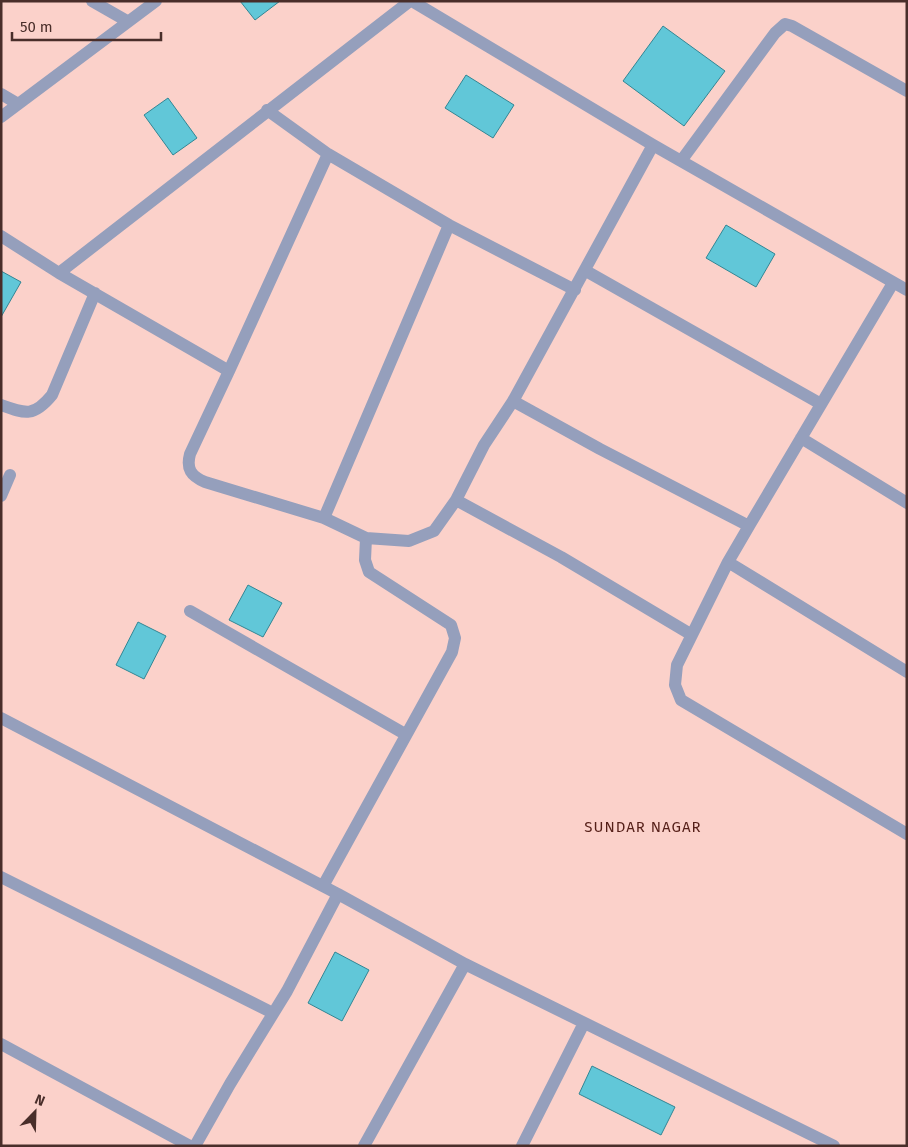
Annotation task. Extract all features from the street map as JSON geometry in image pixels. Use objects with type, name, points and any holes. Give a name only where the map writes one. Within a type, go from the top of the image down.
[{"type":"street","points":[[92,1],[127,21]]},
{"type":"street","points":[[1,118],[127,21],[156,1]]},
{"type":"street","points":[[59,273],[267,110],[411,1],[681,161],[907,290]]},
{"type":"street","points":[[681,161],[775,33],[785,24],[792,26],[907,90]]},
{"type":"street","points":[[1,94],[18,104]]},
{"type":"street","points":[[267,110],[328,154],[449,225],[575,290]]},
{"type":"street","points":[[328,154],[190,454],[188,463],[190,471],[195,478],[205,482],[324,518],[366,538],[409,541],[434,531],[456,500],[484,445],[513,401],[654,145]]},
{"type":"street","points":[[324,518],[449,225]]},
{"type":"street","points":[[1,236],[59,273],[230,370]]},
{"type":"street","points":[[586,271],[821,404]]},
{"type":"street","points":[[893,283],[728,562],[677,665],[675,685],[681,700],[907,834]]},
{"type":"street","points":[[1,405],[18,411],[29,412],[41,408],[52,395],[95,293]]},
{"type":"street","points":[[513,401],[600,449],[749,526]]},
{"type":"street","points":[[801,438],[907,503]]},
{"type":"street","points":[[1,496],[10,475]]},
{"type":"street","points":[[456,500],[560,557],[692,635]]},
{"type":"street","points":[[323,886],[405,734],[452,652],[456,638],[451,625],[369,572],[365,560],[366,538]]},
{"type":"street","points":[[728,562],[907,672]]},
{"type":"street","points":[[190,612],[405,734]]},
{"type":"street","points":[[1,718],[323,886],[465,964],[834,1146]]},
{"type":"street","points":[[1,877],[273,1013]]},
{"type":"street","points":[[195,1146],[273,1013],[338,894]]},
{"type":"street","points":[[364,1146],[465,964]]},
{"type":"street","points":[[522,1146],[584,1024]]},
{"type":"street","points":[[1,1044],[190,1146]]},
{"type":"building","points":[[240,1],[280,1],[255,20]]},
{"type":"building","points":[[663,26],[725,71],[684,126],[623,81]]},
{"type":"building","points":[[466,75],[514,105],[493,138],[445,108]]},
{"type":"building","points":[[168,98],[197,138],[173,155],[144,115]]},
{"type":"building","points":[[726,225],[775,254],[756,287],[706,258]]},
{"type":"building","points":[[1,271],[21,282],[1,317]]},
{"type":"building","points":[[248,585],[282,603],[263,637],[229,620]]},
{"type":"building","points":[[138,622],[166,636],[144,679],[116,665]]},
{"type":"building","points":[[335,952],[369,970],[342,1021],[308,1003]]},
{"type":"building","points":[[592,1066],[675,1107],[661,1135],[579,1094]]},
{"type":"district","name":"SUNDAR NAGAR","points":[[643,827]]}]
